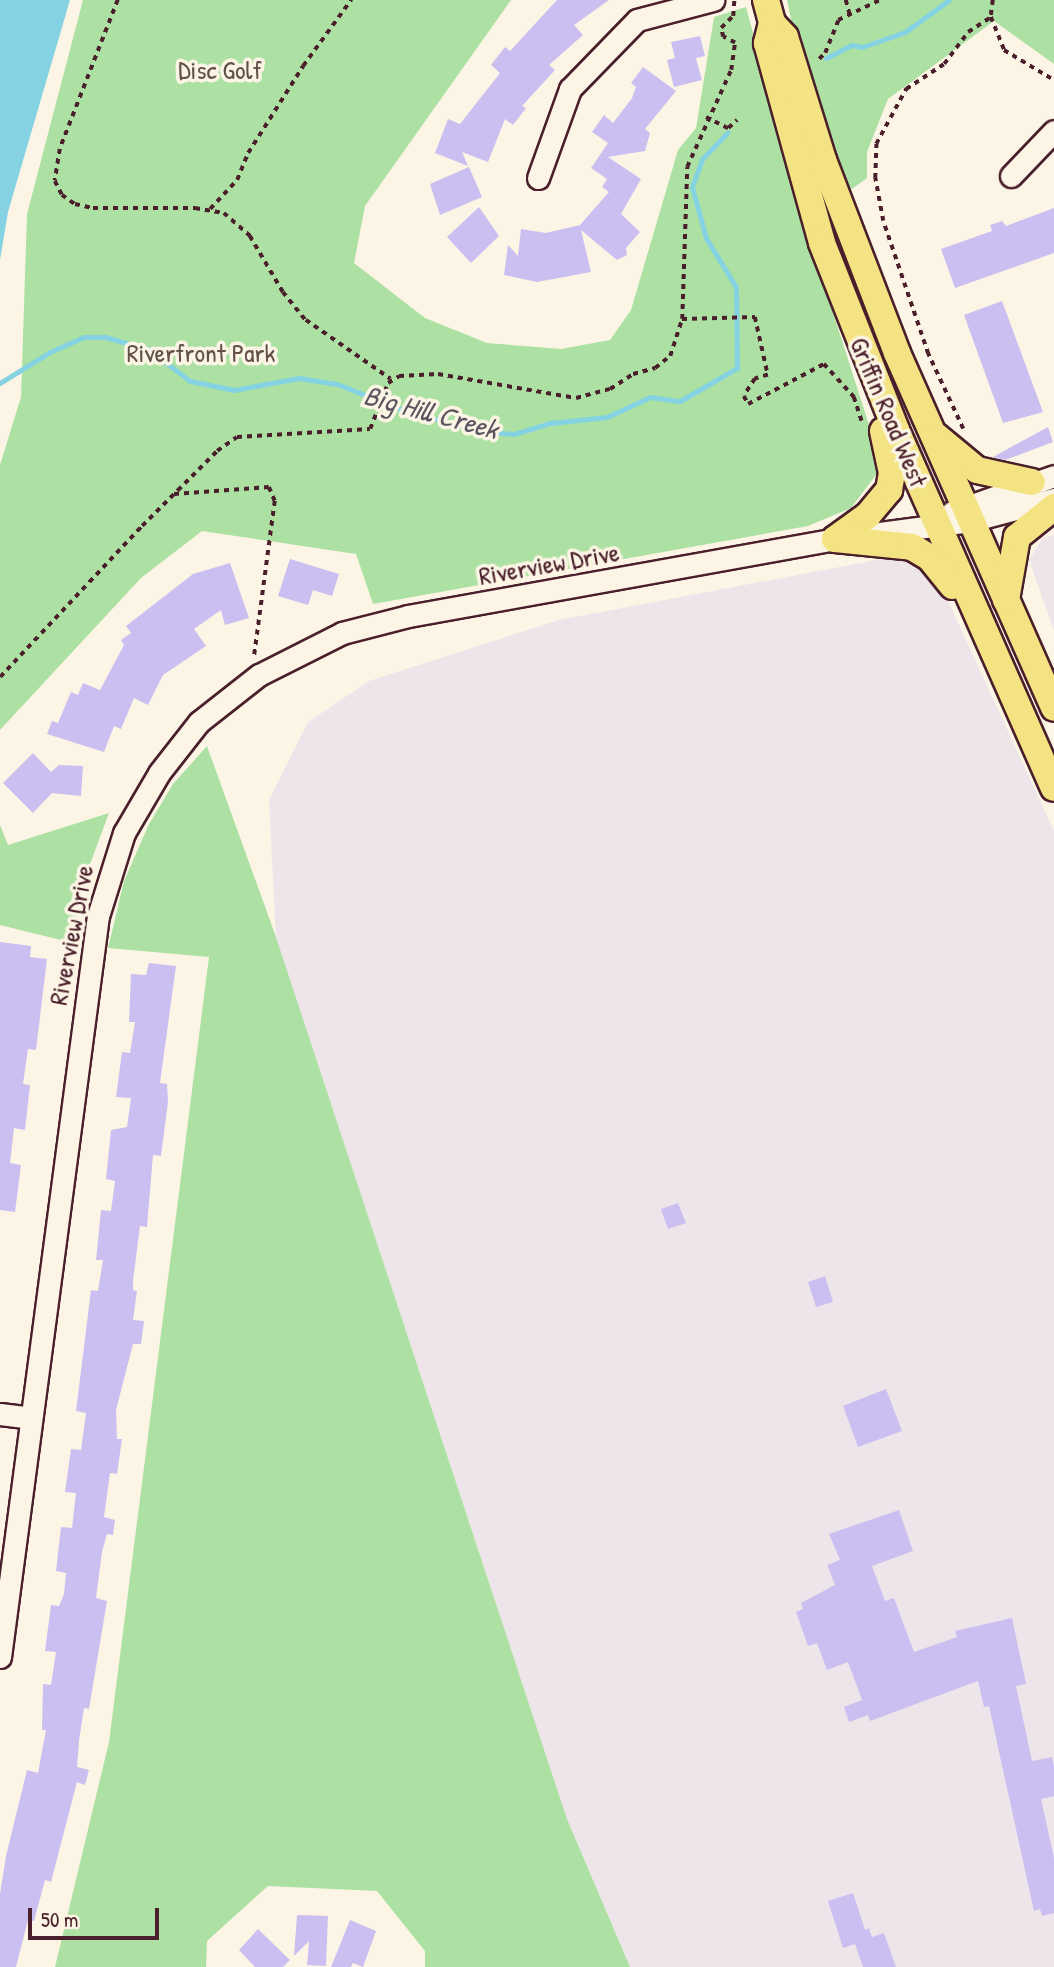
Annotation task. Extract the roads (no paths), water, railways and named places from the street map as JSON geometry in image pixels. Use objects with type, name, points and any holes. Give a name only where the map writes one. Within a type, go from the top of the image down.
[{"type":"main road","name":"Griffin Road West","points":[[769,11],[767,43],[797,163],[822,243],[873,374],[936,523],[1054,788]]},
{"type":"main road","name":"Griffin Road West","points":[[769,11],[785,37],[837,198],[931,433],[1054,708]]},
{"type":"main road","points":[[835,539],[877,505],[892,482],[873,374]]},
{"type":"main road","points":[[931,433],[977,470],[1043,479]]},
{"type":"main road","points":[[1006,602],[1017,537],[1054,508]]},
{"type":"main road","points":[[835,539],[912,547],[923,552],[977,618]]},
{"type":"street","points":[[538,178],[570,89],[637,20],[713,0]]},
{"type":"street","points":[[1011,176],[1054,131]]},
{"type":"street","points":[[936,523],[967,513],[1043,479]]},
{"type":"street","points":[[967,513],[1054,499]]},
{"type":"street","name":"Riverview Drive","points":[[0,1657],[104,891],[124,833],[141,803],[199,722],[259,675],[342,633],[408,616],[936,523]]},
{"type":"street","points":[[0,1414],[32,1418]]},
{"type":"water","points":[[0,0],[70,0],[8,212],[0,260]]},
{"type":"waterway","name":"Big Hill Creek","points":[[826,58],[852,45],[862,47],[905,32],[949,0]]},
{"type":"waterway","name":"Big Hill Creek","points":[[0,383],[50,352],[84,337],[105,337],[148,349],[190,381],[234,390],[299,378],[337,384],[406,411],[479,431],[514,434],[551,423],[607,417],[650,397],[680,401],[737,368],[736,287],[706,238],[692,187],[702,159],[728,132]]},
{"type":"park label","name":"Disc Golf","points":[[220,70]]},
{"type":"park label","name":"Riverfront Park","points":[[201,353]]}]
